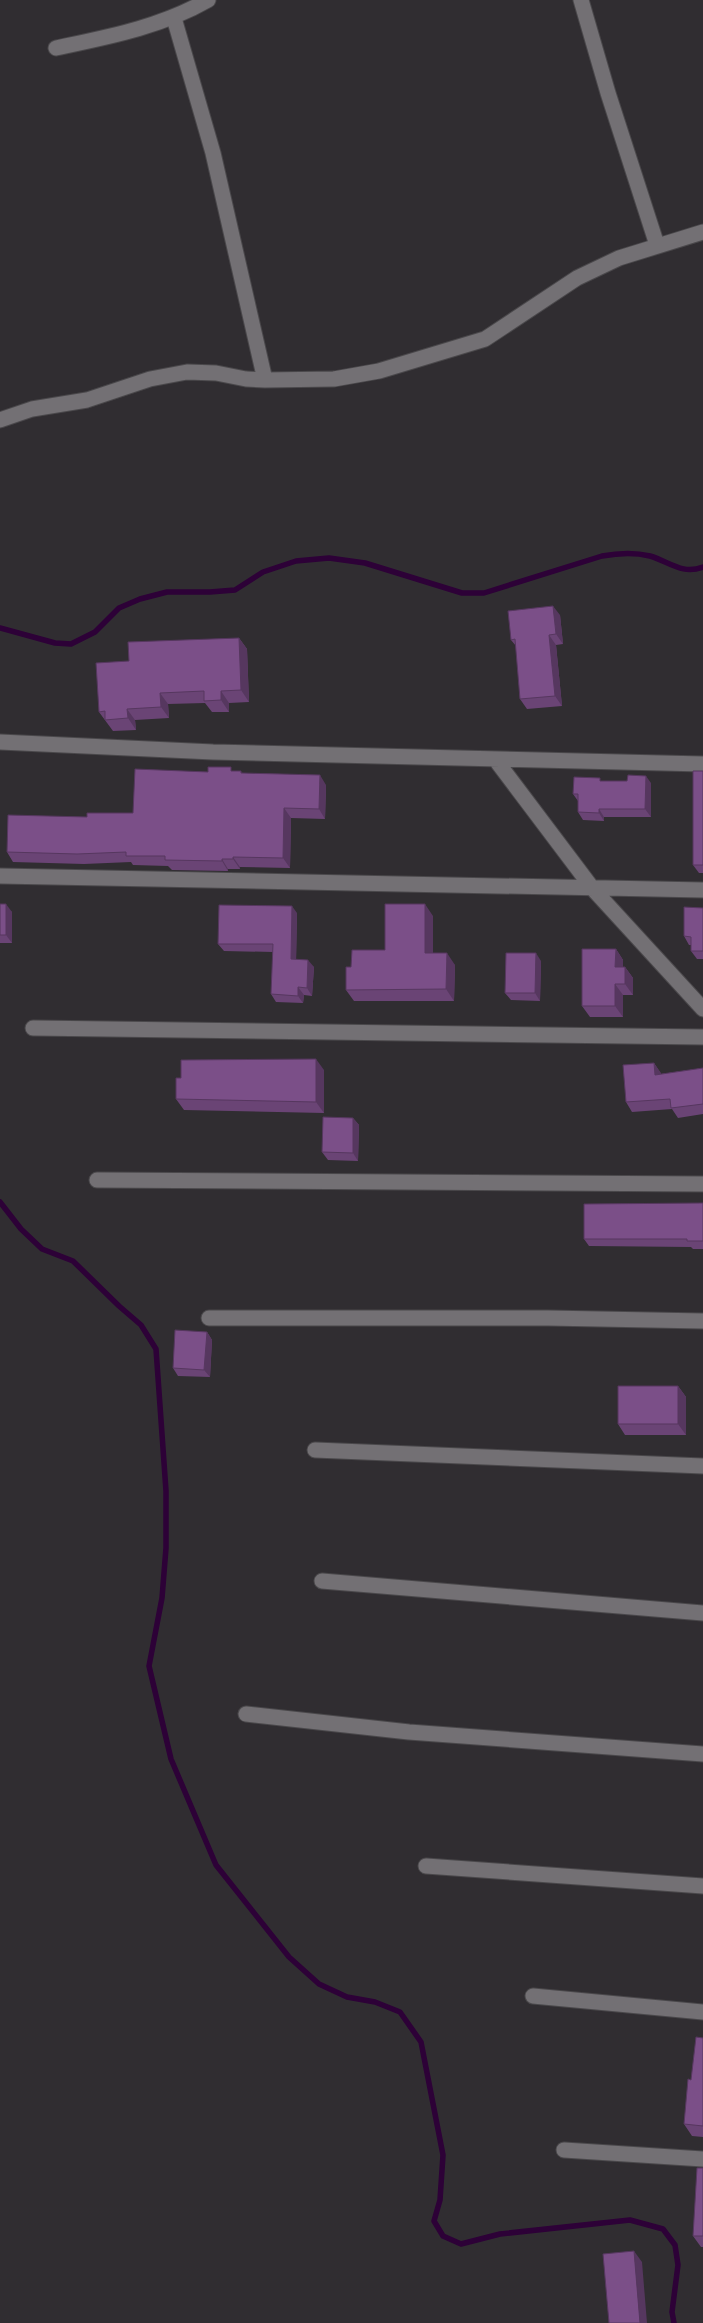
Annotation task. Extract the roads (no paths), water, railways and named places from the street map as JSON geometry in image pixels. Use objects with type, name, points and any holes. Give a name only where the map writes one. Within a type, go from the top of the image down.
[{"type":"street","points":[[56,48],[119,35],[174,18],[208,0]]},
{"type":"street","points":[[581,0],[657,245]]},
{"type":"street","points":[[174,18],[213,153],[265,380]]},
{"type":"street","points":[[0,420],[32,409],[87,400],[150,380],[187,372],[216,373],[246,379],[265,380],[334,379],[379,371],[485,339],[577,278],[619,258],[703,232]]},
{"type":"street","points":[[0,742],[213,752],[703,764]]},
{"type":"street","points":[[494,759],[593,889],[703,1009]]},
{"type":"street","points":[[0,876],[703,890]]},
{"type":"street","points":[[33,1028],[703,1037]]},
{"type":"street","points":[[96,1180],[703,1184]]},
{"type":"street","points":[[209,1318],[548,1318],[703,1321]]},
{"type":"street","points":[[315,1450],[703,1466]]},
{"type":"street","points":[[322,1581],[703,1613]]},
{"type":"street","points":[[246,1714],[409,1732],[703,1754]]},
{"type":"street","points":[[426,1866],[703,1886]]},
{"type":"street","points":[[533,1996],[703,2012]]},
{"type":"street","points":[[564,2150],[703,2160]]},
{"type":"waterway","points":[[0,628],[55,643],[71,644],[95,632],[119,608],[140,599],[167,592],[235,590],[263,572],[296,561],[329,558],[365,563],[462,593],[484,593],[602,556],[614,554],[632,553],[650,556],[682,569],[689,570],[703,567]]},
{"type":"waterway","points":[[0,1202],[21,1229],[42,1249],[73,1261],[141,1325],[156,1349],[166,1491],[166,1548],[162,1598],[149,1666],[171,1759],[216,1865],[289,1957],[319,1984],[347,1997],[375,2002],[400,2012],[421,2042],[443,2155],[440,2200],[434,2221],[443,2236],[461,2244],[500,2234],[630,2220],[663,2229],[675,2245],[678,2265],[672,2312],[674,2323]]}]
